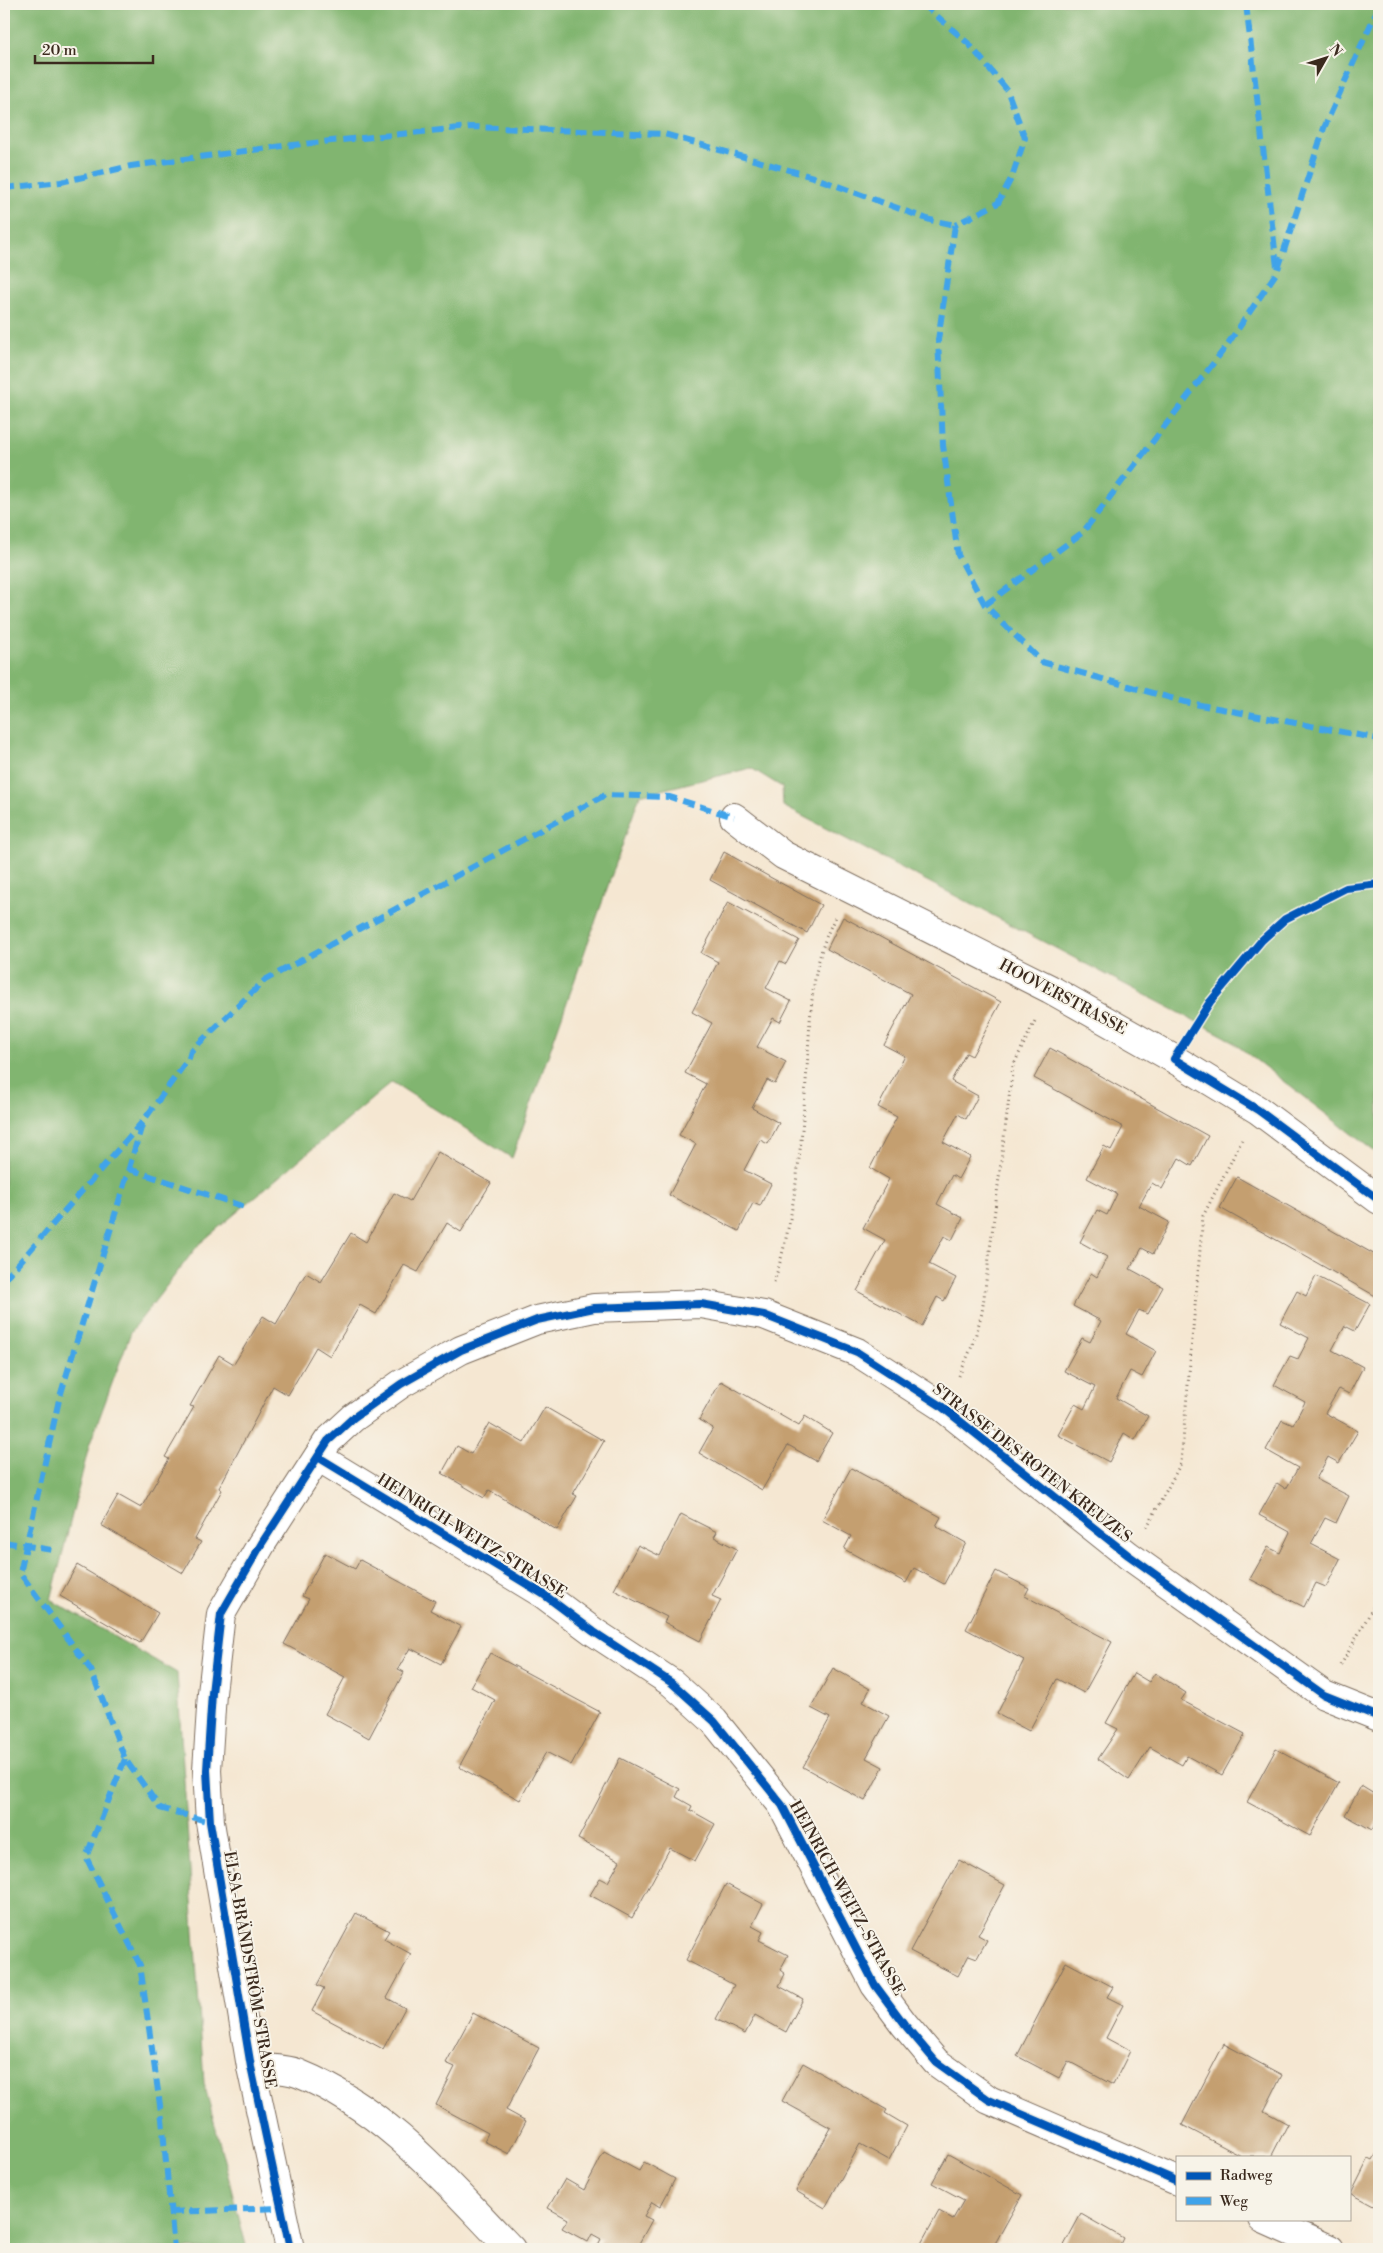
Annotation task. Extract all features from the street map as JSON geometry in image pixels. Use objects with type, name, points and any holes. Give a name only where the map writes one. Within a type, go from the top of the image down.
[{"type":"street","name":"HOOVERSTRASSE","points":[[734,816],[783,855],[1050,988],[1174,1058],[1258,1110],[1379,1200]]},
{"type":"street","name":"STRASSE DES ROTEN KREUZES","points":[[212,1693],[222,1614],[262,1543],[328,1441],[353,1418],[401,1384],[461,1350],[537,1320],[594,1308],[701,1304],[764,1315],[857,1352],[941,1406],[1128,1555],[1324,1695],[1379,1718]]},
{"type":"street","name":"HEINRICH-WEITZ-STRASSE","points":[[318,1456],[543,1594],[594,1632],[672,1683],[714,1721],[782,1805],[876,1985],[904,2024],[936,2062],[989,2100],[1176,2180]]},
{"type":"street","name":"ELSA-BRÄNDSTRÖM-STRASSE","points":[[212,1693],[208,1770],[210,1822],[251,2067],[290,2249]]},
{"type":"street","points":[[251,2067],[299,2074],[365,2108],[432,2166],[511,2249]]},
{"type":"street","points":[[1265,2220],[1330,2249]]},
{"type":"path","points":[[784,1253],[803,1118],[815,970],[828,930]]},
{"type":"path","points":[[957,1380],[973,1344],[982,1313],[1012,1066],[1033,1024]]},
{"type":"path","points":[[1152,1519],[1181,1463],[1203,1216],[1233,1157]]},
{"type":"path","points":[[1347,1655],[1374,1606],[1379,1552]]},
{"type":"green space","points":[[4,4],[1379,4],[1379,1155],[1226,1037],[783,806],[782,787],[751,768],[640,795],[512,1158],[392,1082],[199,1244],[131,1332],[89,1446],[51,1600],[177,1673],[204,2083],[247,2249],[4,2249]]},
{"type":"building","points":[[724,852],[821,905],[807,933],[710,880]]},
{"type":"building","points":[[728,902],[799,940],[786,964],[780,961],[766,988],[791,1001],[780,1022],[773,1018],[757,1047],[786,1062],[775,1084],[767,1080],[752,1108],[779,1123],[768,1144],[760,1140],[744,1170],[771,1184],[760,1206],[753,1203],[739,1231],[669,1195],[696,1144],[679,1135],[706,1084],[685,1073],[712,1023],[692,1012],[718,962],[701,953]]},
{"type":"building","points":[[843,917],[1001,1002],[972,1056],[966,1053],[951,1081],[978,1096],[966,1119],[958,1114],[943,1142],[970,1157],[958,1179],[952,1175],[937,1204],[963,1218],[952,1240],[944,1236],[929,1264],[956,1278],[944,1301],[937,1297],[922,1326],[857,1291],[885,1240],[863,1228],[889,1179],[870,1168],[897,1117],[878,1107],[905,1056],[884,1045],[911,994],[827,949]]},
{"type":"building","points":[[1050,1048],[1208,1136],[1192,1166],[1179,1158],[1162,1189],[1152,1183],[1139,1206],[1169,1222],[1153,1254],[1142,1248],[1130,1269],[1163,1287],[1148,1314],[1139,1310],[1126,1334],[1156,1351],[1142,1377],[1130,1371],[1116,1398],[1148,1416],[1135,1440],[1124,1433],[1109,1462],[1058,1435],[1075,1404],[1084,1409],[1095,1387],[1064,1371],[1082,1338],[1090,1342],[1101,1321],[1073,1306],[1091,1273],[1097,1277],[1107,1257],[1080,1242],[1097,1210],[1107,1215],[1117,1194],[1087,1178],[1104,1146],[1111,1150],[1123,1127],[1034,1078]]},
{"type":"building","points":[[438,1152],[491,1183],[461,1232],[447,1223],[418,1272],[404,1265],[376,1314],[360,1305],[330,1356],[316,1347],[288,1395],[273,1386],[219,1488],[222,1490],[195,1539],[201,1542],[183,1573],[101,1525],[118,1495],[141,1508],[169,1459],[165,1457],[194,1407],[190,1406],[219,1355],[234,1364],[263,1316],[276,1324],[306,1273],[321,1282],[351,1233],[366,1242],[394,1193],[410,1201]]},
{"type":"building","points":[[1237,1177],[1379,1257],[1379,1298],[1220,1208]]},
{"type":"building","points":[[1316,1276],[1370,1304],[1355,1331],[1345,1326],[1332,1350],[1363,1367],[1349,1394],[1339,1389],[1325,1413],[1358,1431],[1339,1463],[1328,1457],[1316,1479],[1349,1496],[1336,1523],[1325,1518],[1311,1544],[1340,1559],[1326,1587],[1316,1583],[1304,1607],[1250,1579],[1268,1547],[1280,1553],[1290,1532],[1259,1515],[1277,1483],[1286,1489],[1298,1468],[1266,1450],[1282,1420],[1293,1425],[1305,1402],[1274,1385],[1290,1356],[1298,1359],[1309,1338],[1280,1323],[1297,1291],[1306,1296]]},
{"type":"building","points":[[721,1381],[799,1426],[805,1416],[832,1433],[816,1461],[788,1445],[762,1490],[699,1453],[713,1428],[699,1420]]},
{"type":"building","points":[[545,1407],[604,1441],[573,1494],[577,1496],[557,1530],[489,1490],[484,1498],[442,1473],[457,1446],[471,1454],[489,1423],[524,1443]]},
{"type":"building","points":[[851,1468],[941,1517],[936,1526],[966,1543],[944,1584],[914,1568],[906,1583],[844,1549],[851,1536],[822,1520]]},
{"type":"building","points":[[681,1514],[717,1532],[714,1537],[737,1549],[712,1596],[721,1600],[700,1641],[664,1622],[667,1617],[614,1590],[638,1545],[660,1556]]},
{"type":"building","points":[[325,1553],[355,1569],[360,1560],[435,1601],[430,1610],[461,1627],[441,1664],[410,1648],[398,1669],[404,1672],[369,1738],[325,1714],[345,1677],[284,1644],[309,1599],[302,1596]]},
{"type":"building","points":[[77,1565],[158,1613],[140,1643],[60,1596]]},
{"type":"building","points":[[996,1571],[1029,1588],[1025,1596],[1112,1642],[1084,1693],[1057,1679],[1029,1731],[997,1714],[1024,1660],[966,1629]]},
{"type":"building","points":[[490,1653],[600,1712],[571,1765],[546,1752],[520,1800],[459,1767],[495,1700],[471,1687]]},
{"type":"building","points":[[833,1668],[870,1689],[863,1702],[889,1716],[866,1758],[883,1767],[865,1801],[803,1767],[830,1718],[811,1708]]},
{"type":"building","points":[[1134,1673],[1149,1682],[1155,1673],[1186,1693],[1181,1700],[1245,1734],[1222,1775],[1187,1756],[1182,1765],[1150,1747],[1129,1780],[1098,1759],[1118,1729],[1106,1723]]},
{"type":"building","points":[[1276,1749],[1339,1783],[1310,1836],[1247,1802]]},
{"type":"building","points":[[620,1758],[680,1789],[676,1797],[692,1806],[690,1810],[715,1824],[695,1861],[670,1848],[632,1918],[590,1895],[600,1878],[608,1882],[620,1861],[578,1839]]},
{"type":"building","points":[[1361,1786],[1379,1797],[1379,1816],[1372,1830],[1345,1815]]},
{"type":"building","points":[[959,1860],[1005,1885],[978,1935],[987,1940],[977,1958],[969,1955],[958,1976],[910,1951]]},
{"type":"building","points":[[726,1884],[763,1904],[752,1926],[763,1932],[759,1940],[788,1955],[780,1970],[785,1974],[779,1986],[803,1999],[786,2032],[755,2015],[745,2034],[716,2019],[734,1985],[686,1960]]},
{"type":"building","points":[[356,1913],[389,1931],[384,1939],[411,1954],[387,1998],[405,2008],[383,2049],[312,2011],[324,1988],[317,1985]]},
{"type":"building","points":[[1066,1962],[1113,1987],[1107,1997],[1123,2005],[1106,2038],[1130,2051],[1113,2085],[1068,2061],[1059,2078],[1017,2056]]},
{"type":"building","points":[[473,2013],[539,2048],[506,2110],[526,2121],[509,2154],[484,2141],[488,2133],[436,2105],[455,2067],[446,2063]]},
{"type":"building","points":[[1224,2044],[1282,2075],[1264,2111],[1288,2124],[1272,2156],[1241,2156],[1182,2125]]},
{"type":"building","points":[[803,2063],[887,2110],[885,2113],[907,2126],[889,2160],[860,2144],[825,2208],[796,2191],[831,2128],[782,2101]]},
{"type":"building","points":[[1379,2149],[1379,2209],[1351,2194],[1369,2158],[1373,2160]]},
{"type":"building","points":[[604,2152],[639,2171],[644,2162],[675,2179],[660,2207],[652,2202],[644,2216],[652,2220],[636,2249],[605,2249],[598,2245],[601,2239],[592,2234],[588,2242],[562,2228],[568,2219],[548,2208],[565,2179],[584,2190]]},
{"type":"building","points":[[948,2154],[1022,2195],[992,2249],[918,2249],[939,2211],[953,2219],[964,2200],[932,2183]]},
{"type":"building","points":[[1081,2214],[1123,2238],[1118,2249],[1062,2249]]},
{"type":"marked path","points":[[923,4],[969,44],[1007,90],[1025,138],[1012,177],[998,203],[955,225]]},
{"type":"marked path","points":[[1246,4],[1277,267]]},
{"type":"marked path","points":[[985,605],[1083,532],[1225,348],[1277,272],[1324,128],[1379,6]]},
{"type":"marked path","points":[[4,188],[61,182],[131,166],[283,146],[470,127],[664,134],[813,177],[930,220],[955,225]]},
{"type":"marked path","points":[[955,225],[938,340],[943,445],[958,555],[985,605],[1042,662],[1185,702],[1379,739]]},
{"type":"marked path","points":[[4,1280],[144,1120],[189,1058],[191,1051],[265,980],[605,795],[670,797],[734,817]]},
{"type":"marked path","points":[[142,1125],[59,1400],[20,1573],[91,1670],[125,1759],[160,1808],[210,1822]]},
{"type":"marked path","points":[[129,1169],[245,1207]]},
{"type":"marked path","points":[[4,1542],[52,1550]]},
{"type":"marked path","points":[[125,1759],[86,1857],[140,1965],[162,2119],[174,2249]]},
{"type":"marked path","points":[[171,2212],[280,2208]]},
{"type":"cycle path","points":[[1379,884],[1346,888],[1285,919],[1262,940],[1210,1002],[1174,1059],[1258,1110],[1379,1200]]},
{"type":"cycle path","points":[[290,2249],[251,2067],[210,1822],[207,1770],[212,1693],[221,1614],[262,1543],[328,1441],[353,1418],[401,1384],[461,1350],[537,1320],[594,1308],[701,1304],[764,1315],[857,1352],[941,1406],[1128,1555],[1324,1695],[1379,1717]]},
{"type":"cycle path","points":[[318,1457],[543,1594],[594,1632],[672,1683],[714,1721],[782,1805],[875,1985],[936,2062],[989,2100],[1176,2181]]}]
